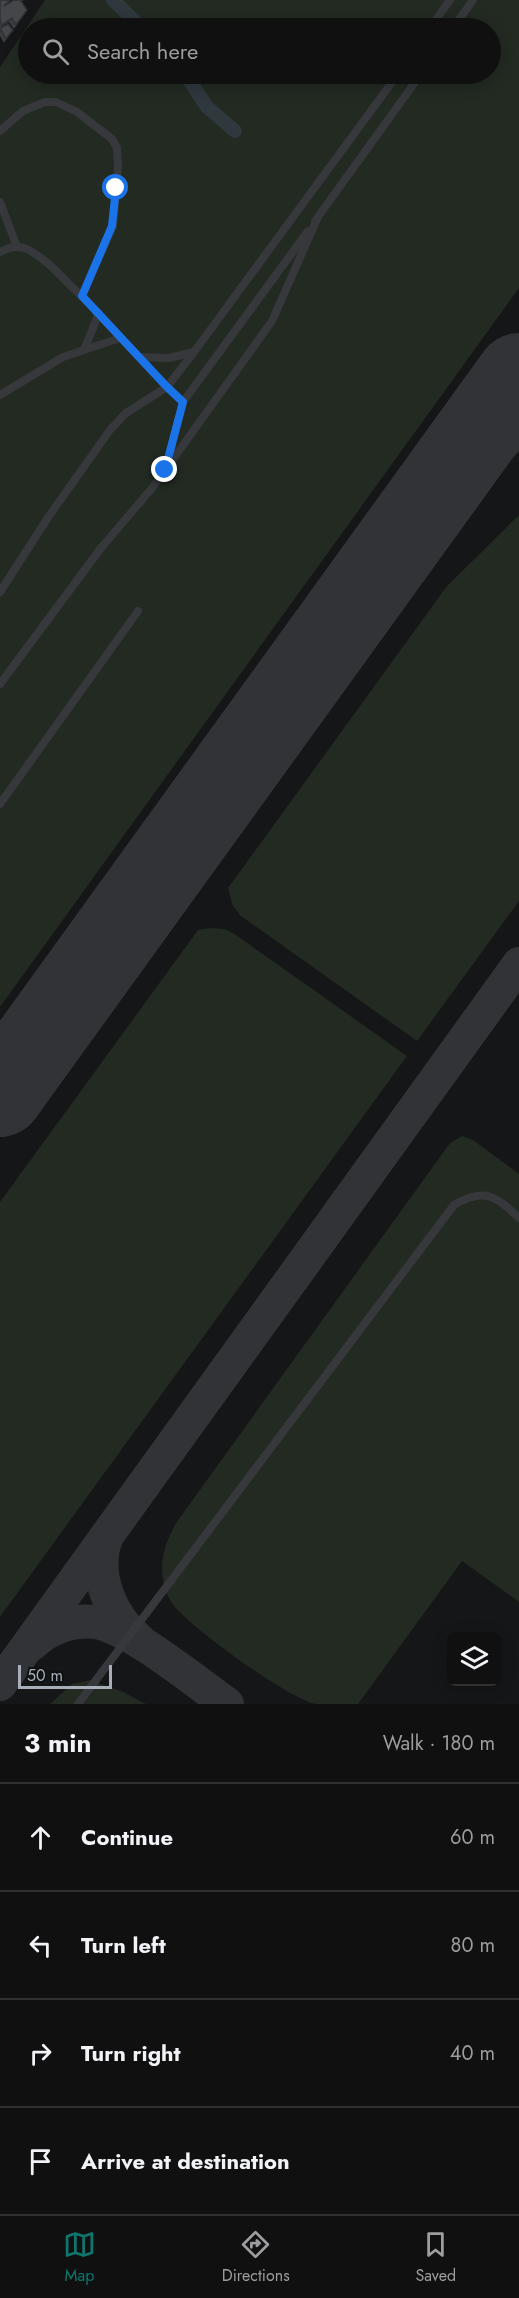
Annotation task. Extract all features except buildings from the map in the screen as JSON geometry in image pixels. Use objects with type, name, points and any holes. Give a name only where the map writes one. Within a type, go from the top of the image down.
[{"type":"lane","points":[[437,18],[450,0]]},
{"type":"lane","points":[[460,18],[474,0]]},
{"type":"lane","points":[[0,592],[49,516],[110,430],[126,413],[167,387],[391,84]]},
{"type":"lane","points":[[165,470],[183,402],[414,84]]},
{"type":"lane","points":[[0,131],[23,111],[45,102],[56,102],[77,112],[112,139],[117,148],[118,168],[112,226],[82,296]]},
{"type":"lane","points":[[0,202],[17,247]]},
{"type":"lane","points":[[0,684],[100,548],[165,470],[272,321],[318,217]]},
{"type":"lane","points":[[0,252],[10,247],[24,248],[46,261],[183,402]]},
{"type":"lane","points":[[84,350],[99,313]]},
{"type":"lane","points":[[0,395],[63,357],[120,338]]},
{"type":"lane","points":[[139,357],[170,358],[195,352]]},
{"type":"lane","points":[[0,804],[138,611]]},
{"type":"lane","points":[[78,1704],[454,1205],[466,1198],[485,1194],[501,1201],[519,1218]]},
{"type":"shaded area","points":[[45,0],[519,0],[519,288],[0,1007],[0,67],[18,40],[18,84],[501,84],[501,18],[33,18]]},
{"type":"shaded area","points":[[519,515],[519,901],[417,1041],[241,916],[233,906],[228,888],[447,586]]},
{"type":"shaded area","points":[[224,929],[236,935],[407,1056],[0,1617],[0,1202],[198,930]]},
{"type":"shaded area","points":[[462,1136],[473,1140],[519,1174],[519,1602],[462,1561],[358,1704],[316,1704],[284,1690],[239,1660],[180,1613],[171,1602],[165,1589],[162,1563],[165,1547],[176,1523],[450,1143]]},
{"type":"shaded area","points":[[90,1680],[123,1692],[146,1704],[50,1704],[72,1684]]},
{"type":"waterway","points":[[113,0],[132,18]]},
{"type":"waterway","points":[[192,84],[207,107],[235,131]]},
{"type":"taxiway","points":[[356,602],[445,495],[519,429]]},
{"type":"taxiway","points":[[0,1684],[519,964]]},
{"type":"taxiway","points":[[106,1538],[102,1552],[102,1566],[107,1594],[120,1619],[139,1640]]},
{"type":"taxiway","points":[[32,1644],[60,1626],[86,1621],[109,1626],[144,1644],[227,1704]]},
{"type":"runway","points":[[0,1094],[519,376]]},
{"type":"route","points":[[116,188],[112,226],[82,296],[183,402],[165,470]]}]
